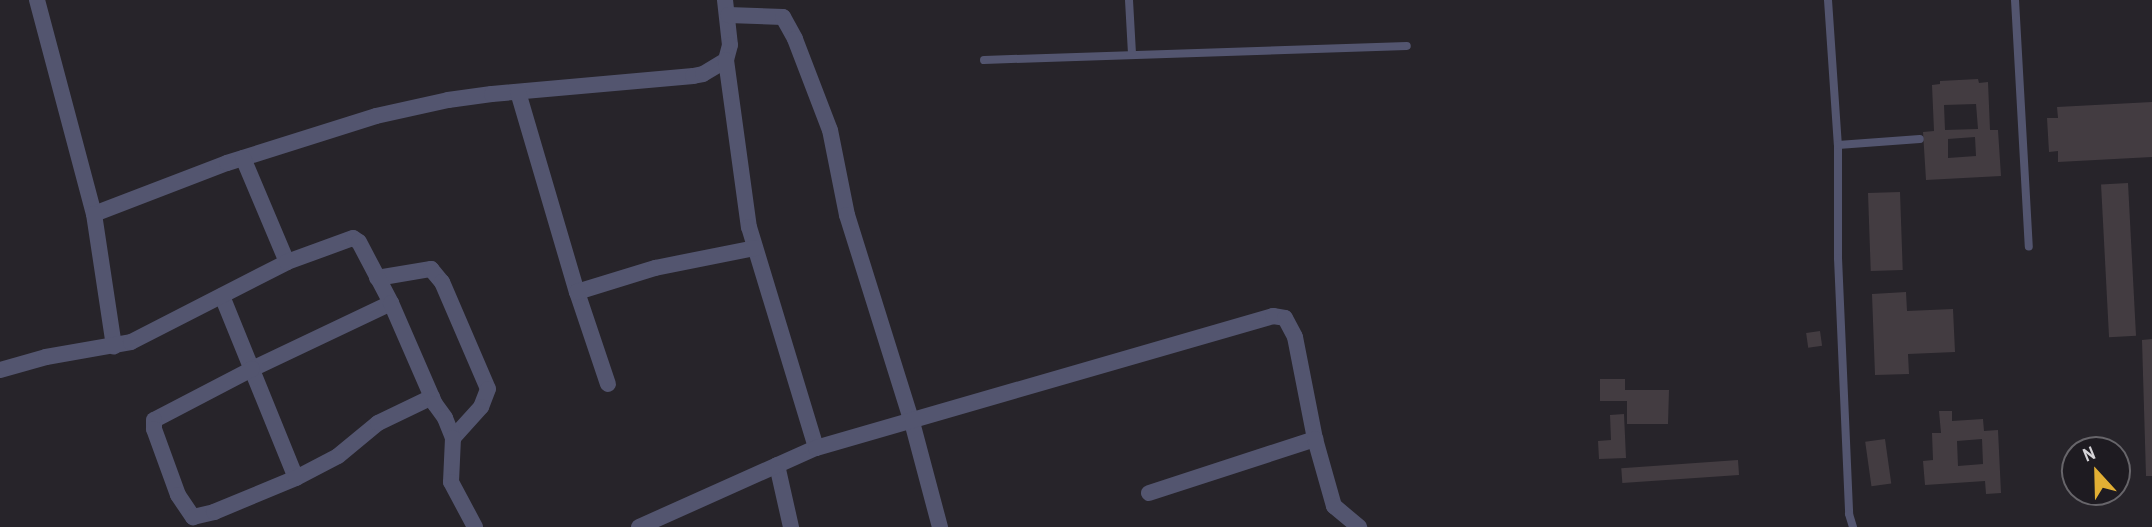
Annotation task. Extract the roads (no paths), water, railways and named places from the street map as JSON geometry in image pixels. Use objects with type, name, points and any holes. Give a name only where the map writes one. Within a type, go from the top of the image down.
[{"type":"street","points":[[37,0],[94,214],[114,347]]},
{"type":"street","points":[[816,448],[755,248],[741,174],[726,60],[730,45],[726,8],[783,17],[789,24],[830,130],[848,215],[912,422],[940,527]]},
{"type":"street","points":[[94,214],[243,158],[376,116],[448,100],[692,76],[703,74],[726,60]]},
{"type":"street","points":[[518,92],[577,292],[608,384]]},
{"type":"street","points":[[243,158],[287,262]]},
{"type":"street","points":[[0,370],[46,357],[114,347],[151,334],[287,262],[353,238],[359,242],[391,303],[432,397],[445,418],[453,438],[451,482],[475,527]]},
{"type":"street","points":[[577,292],[656,268],[755,248]]},
{"type":"street","points":[[377,278],[431,269],[442,282],[488,389],[481,407],[453,438]]},
{"type":"street","points":[[222,296],[296,478]]},
{"type":"street","points":[[391,303],[252,369],[154,420],[154,429],[178,495],[190,514],[197,517],[296,478],[338,456],[378,423],[432,397]]},
{"type":"street","points":[[639,527],[816,448],[1273,316],[1285,318],[1295,337],[1315,439],[1334,506],[1359,527]]},
{"type":"street","points":[[1149,493],[1315,439]]},
{"type":"street","points":[[777,465],[791,527]]},
{"type":"lane","points":[[1129,0],[1132,54]]},
{"type":"lane","points":[[1828,0],[1838,145],[1838,258],[1849,514],[1853,527]]},
{"type":"lane","points":[[2015,0],[2029,247]]},
{"type":"lane","points":[[984,60],[1406,46]]},
{"type":"lane","points":[[1838,145],[1920,139]]}]
